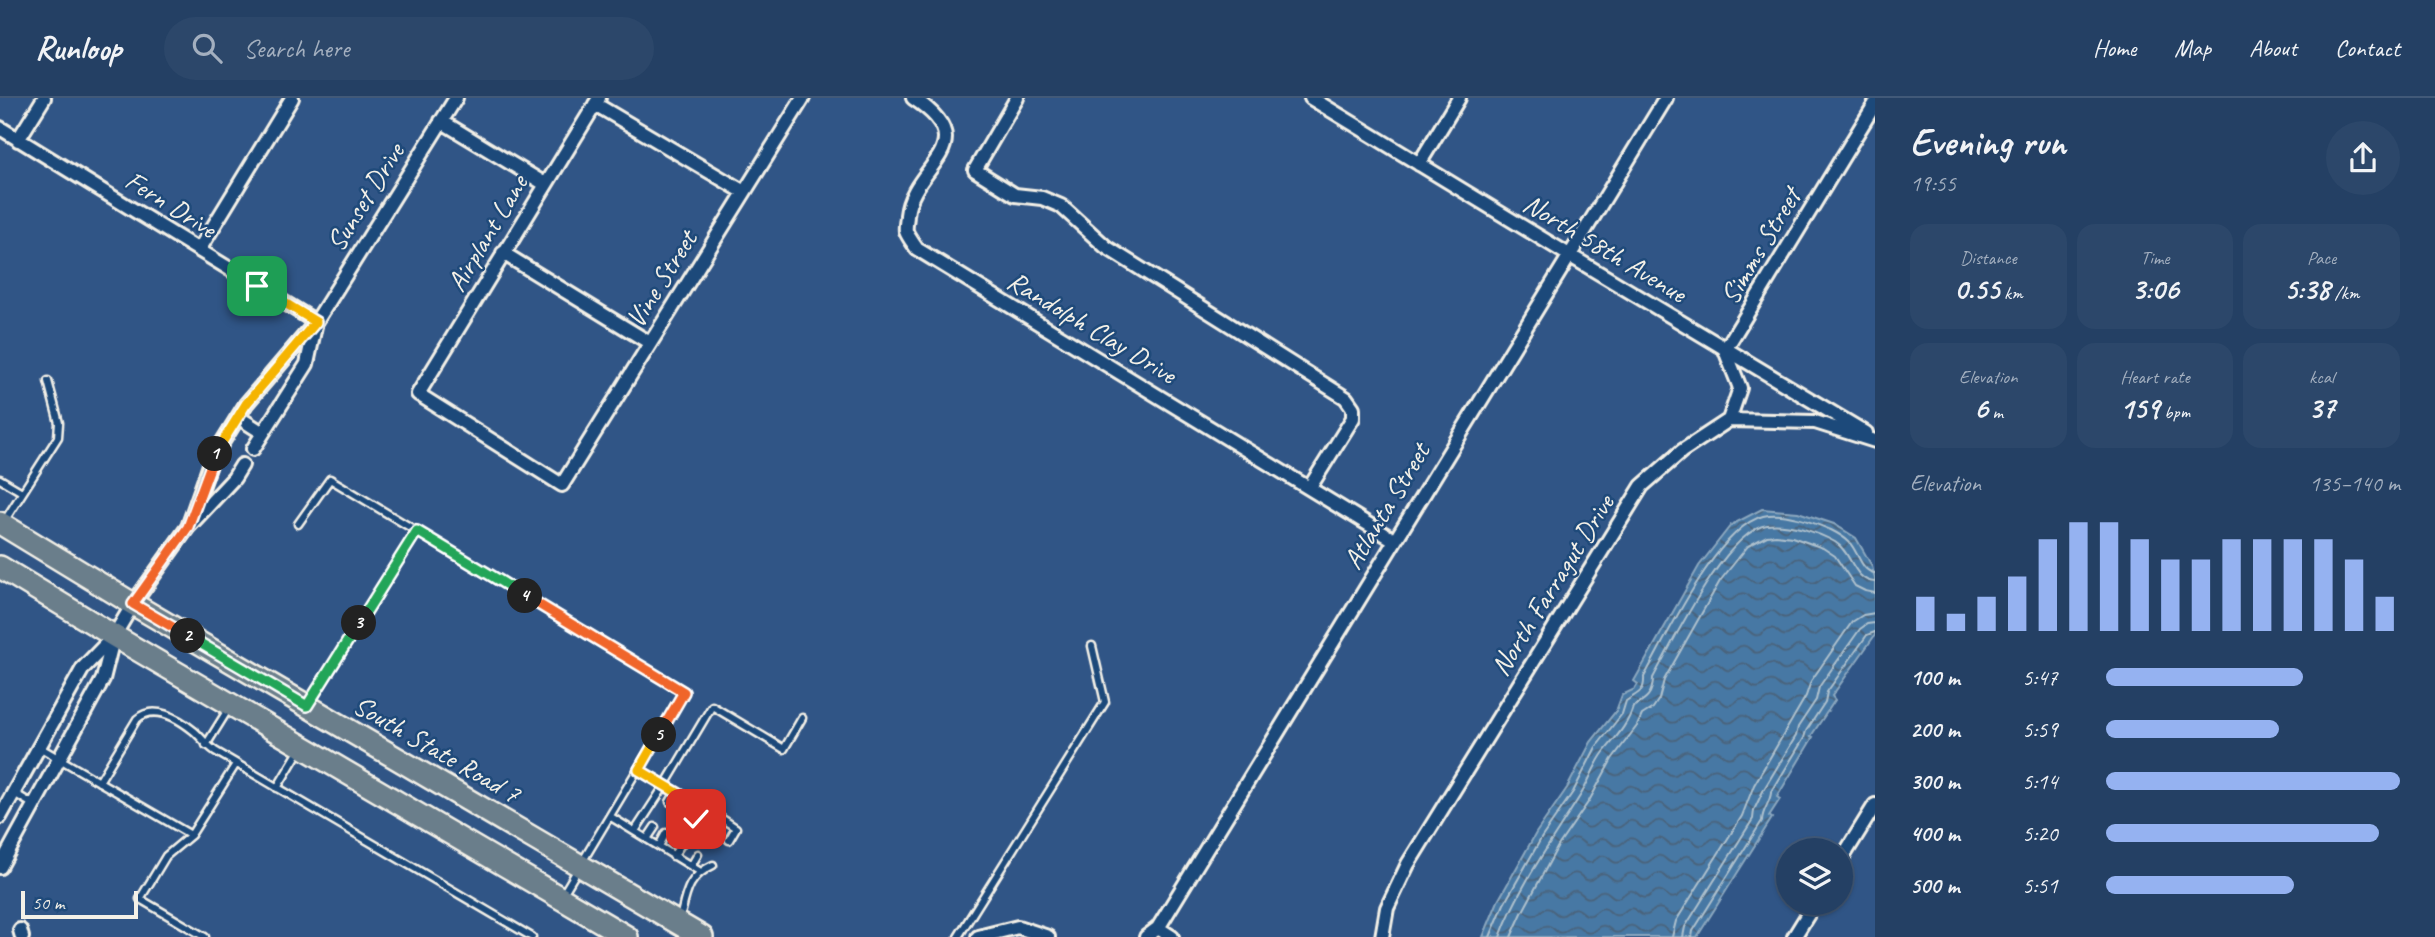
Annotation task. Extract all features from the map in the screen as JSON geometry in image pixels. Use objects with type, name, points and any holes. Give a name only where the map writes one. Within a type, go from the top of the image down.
[{"type":"main road","name":"South State Road 7","points":[[1,523],[133,604],[702,937]]},
{"type":"main road","points":[[0,567],[627,937]]},
{"type":"street","points":[[18,140],[44,98]]},
{"type":"street","points":[[199,250],[292,98]]},
{"type":"street","name":"Sunset Drive","points":[[188,527],[212,459],[237,417],[316,322],[456,98]]},
{"type":"street","name":"Vine Street","points":[[562,485],[803,98]]},
{"type":"street","name":"Randolph Clay Drive","points":[[913,98],[931,109],[943,124],[945,146],[908,205],[906,230],[918,249],[1394,540]]},
{"type":"street","points":[[1017,98],[975,170],[1015,195],[1042,198],[1061,206],[1106,247],[1346,398],[1353,408],[1353,418],[1310,487]]},
{"type":"street","name":"North 58th Avenue","points":[[1311,98],[1875,440]]},
{"type":"street","points":[[1419,164],[1459,98]]},
{"type":"street","name":"Atlanta Street","points":[[1146,937],[1158,928],[1666,98]]},
{"type":"street","points":[[597,101],[744,192]]},
{"type":"street","name":"Airplant Lane","points":[[562,485],[418,394],[597,101]]},
{"type":"street","name":"Simms Street","points":[[1725,350],[1875,104]]},
{"type":"street","points":[[441,121],[545,184]]},
{"type":"street","name":"Fern Drive","points":[[0,128],[316,322]]},
{"type":"street","points":[[503,253],[650,343]]},
{"type":"street","name":"Sunset Drive","points":[[253,449],[307,364],[316,322]]},
{"type":"street","points":[[1725,350],[1740,388],[1729,420],[1815,422],[1875,440]]},
{"type":"street","points":[[237,417],[263,433]]},
{"type":"street","name":"North Farragut Drive","points":[[1382,937],[1387,908],[1408,864],[1643,486],[1682,451],[1729,420]]},
{"type":"street","name":"Sunset Drive","points":[[114,636],[133,604],[188,527],[234,478],[242,465]]},
{"type":"street","points":[[0,817],[83,668],[114,636]]},
{"type":"street","points":[[0,867],[103,679],[114,636]]},
{"type":"street","points":[[1853,841],[1875,805]]},
{"type":"street","points":[[1794,937],[1808,915]]},
{"type":"street","points":[[978,937],[1018,926],[1048,937]]},
{"type":"street","points":[[1158,928],[1172,937]]},
{"type":"lane","points":[[1,523],[58,437],[59,423],[48,382]]},
{"type":"lane","points":[[298,524],[330,478],[684,692],[561,898]]},
{"type":"lane","points":[[0,479],[22,492]]},
{"type":"lane","points":[[307,706],[417,531]]},
{"type":"lane","points":[[958,937],[1105,702],[1093,646]]},
{"type":"lane","points":[[206,745],[231,705]]},
{"type":"lane","points":[[635,831],[712,706],[784,749],[802,718]]},
{"type":"lane","points":[[99,782],[137,719],[143,714],[161,712],[194,731],[206,745],[236,764],[532,937]]},
{"type":"lane","points":[[277,788],[302,746]]},
{"type":"lane","points":[[39,747],[191,835]]},
{"type":"lane","points":[[205,937],[140,899],[166,856],[191,835],[236,764]]},
{"type":"lane","points":[[639,770],[703,808],[696,819]]},
{"type":"lane","points":[[670,802],[676,792]]},
{"type":"lane","points":[[14,793],[34,805]]},
{"type":"lane","points":[[681,810],[687,799]]},
{"type":"lane","points":[[611,817],[699,872]]},
{"type":"lane","points":[[713,831],[721,818],[736,828],[729,841]]},
{"type":"lane","points":[[647,839],[655,827]]},
{"type":"lane","points":[[659,846],[666,833]]},
{"type":"lane","points":[[673,856],[681,843]]},
{"type":"lane","points":[[691,866],[698,854]]},
{"type":"lane","points":[[679,922],[687,889],[699,872],[713,865]]},
{"type":"water","points":[[1762,509],[1798,512],[1834,524],[1856,538],[1872,566],[1875,579],[1875,635],[1832,696],[1835,700],[1811,736],[1813,737],[1777,797],[1780,799],[1769,816],[1772,818],[1697,937],[1483,937],[1498,901],[1536,833],[1567,788],[1591,742],[1616,711],[1622,695],[1635,689],[1638,684],[1634,681],[1699,566],[1731,525]]},
{"type":"route","points":[[257,286],[316,322],[246,404],[212,459],[188,527],[133,604],[307,706],[417,531],[684,692],[639,770],[703,808],[696,819]]}]
